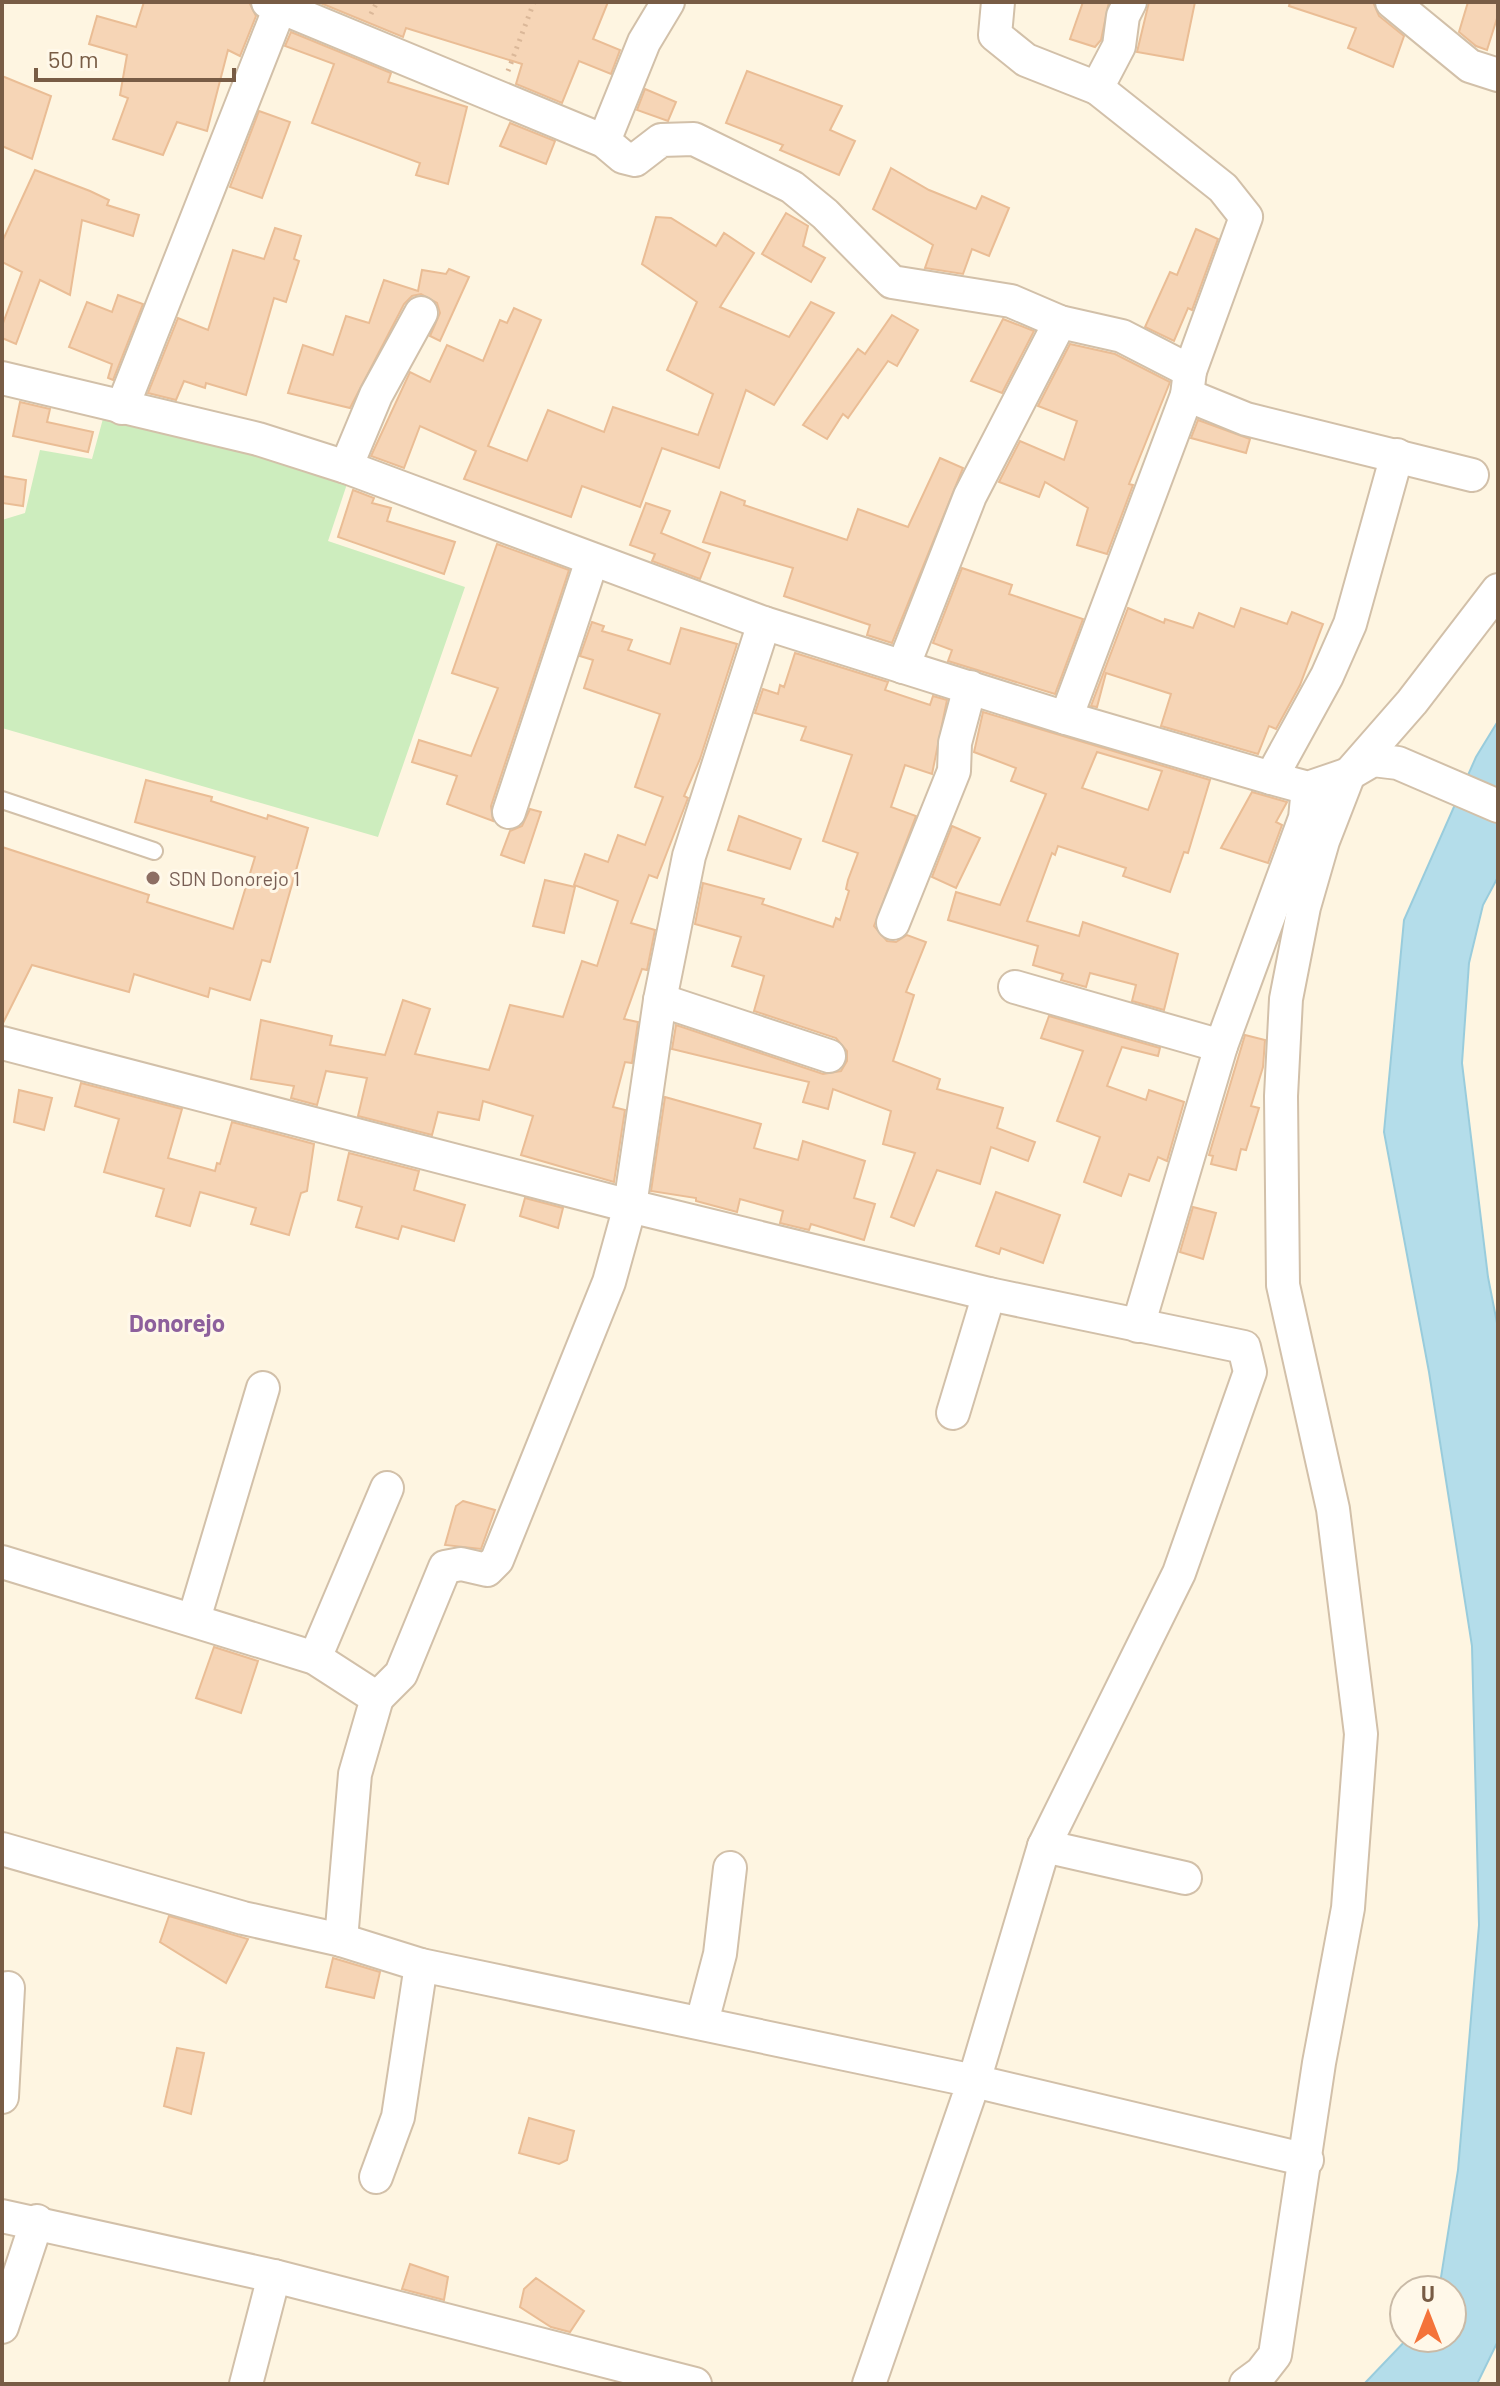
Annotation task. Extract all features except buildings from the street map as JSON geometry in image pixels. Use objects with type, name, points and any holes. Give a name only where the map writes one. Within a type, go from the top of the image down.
[{"type":"street","points":[[604,141],[644,42],[668,2]]},
{"type":"street","points":[[998,2],[995,35],[1026,60],[1097,88],[1223,188],[1246,217],[1066,718]]},
{"type":"street","points":[[1097,88],[1119,46],[1123,16],[1130,2]]},
{"type":"street","points":[[1392,2],[1470,66],[1498,75]]},
{"type":"street","points":[[122,408],[277,4],[604,141],[623,157],[635,160],[661,140],[694,139],[792,187],[825,214],[892,282],[1011,301],[1060,322],[1122,336],[1246,419],[1472,475]]},
{"type":"street","points":[[346,467],[376,395],[421,313]]},
{"type":"street","points":[[903,667],[970,496],[1060,322]]},
{"type":"street","points":[[2,378],[258,439],[346,467],[764,623],[1066,718],[1271,778],[1308,788],[1349,774],[1373,760],[1398,763],[1498,806]]},
{"type":"street","points":[[1271,778],[1327,676],[1350,624],[1397,455]]},
{"type":"street","points":[[509,812],[592,560]]},
{"type":"street","points":[[1246,2384],[1261,2373],[1275,2355],[1307,2160],[1319,2063],[1348,1908],[1361,1734],[1333,1509],[1283,1285],[1281,1096],[1286,999],[1304,907],[1323,841],[1349,774],[1412,702],[1498,590]]},
{"type":"street","points":[[341,1940],[355,1774],[377,1698],[401,1674],[445,1567],[461,1564],[487,1570],[497,1560],[609,1282],[630,1206],[660,1000],[689,856],[764,623]]},
{"type":"street","points":[[893,923],[954,771],[955,743],[970,687]]},
{"type":"street","points":[[1138,1326],[1221,1046],[1305,818],[1308,788]]},
{"type":"street","points":[[1015,987],[1221,1046]]},
{"type":"street","points":[[660,1000],[829,1056]]},
{"type":"street","points":[[2,1043],[630,1206],[989,1294],[1244,1347],[1250,1372],[1179,1573],[1044,1846],[974,2081],[869,2384]]},
{"type":"street","points":[[953,1413],[989,1294]]},
{"type":"street","points":[[194,1619],[263,1388]]},
{"type":"street","points":[[315,1658],[387,1488]]},
{"type":"street","points":[[2,1562],[315,1658],[377,1698]]},
{"type":"street","points":[[1044,1846],[1185,1878]]},
{"type":"street","points":[[2,1849],[243,1918],[341,1940],[421,1965],[974,2081],[1307,2160]]},
{"type":"street","points":[[702,2022],[720,1954],[730,1868]]},
{"type":"street","points":[[376,2177],[398,2117],[421,1965]]},
{"type":"street","points":[[2,2097],[8,1988]]},
{"type":"street","points":[[2,2216],[37,2221],[274,2276],[680,2382]]},
{"type":"street","points":[[2,2327],[37,2221]]},
{"type":"street","points":[[246,2384],[274,2276]]},
{"type":"lane","points":[[2,800],[154,851]]},
{"type":"path","points":[[498,98],[534,2]]},
{"type":"green space","points":[[104,415],[252,449],[348,481],[328,541],[465,587],[378,837],[2,728],[2,520],[25,513],[40,450],[92,459]]},
{"type":"water","points":[[1498,721],[1498,877],[1483,905],[1469,963],[1462,1063],[1488,1277],[1498,1328],[1498,2341],[1477,2384],[1364,2384],[1393,2354],[1468,2354],[1468,2274],[1442,2274],[1458,2170],[1479,1925],[1472,1646],[1429,1372],[1384,1132],[1404,920],[1476,757]]},
{"type":"place","name":"SDN Donorejo 1","points":[[153,878]]},
{"type":"district","name":"Donorejo","points":[[177,1322]]}]
